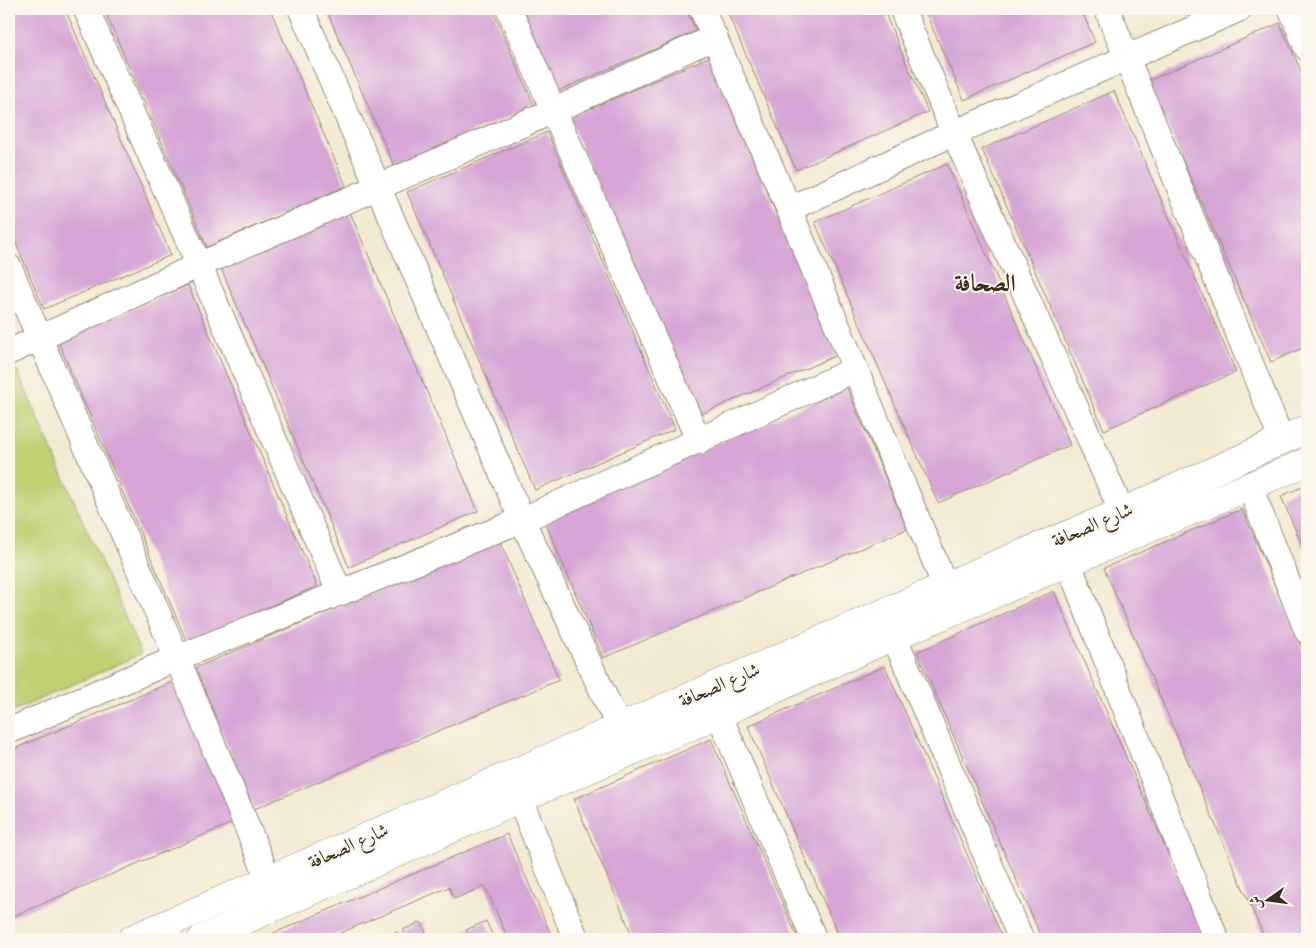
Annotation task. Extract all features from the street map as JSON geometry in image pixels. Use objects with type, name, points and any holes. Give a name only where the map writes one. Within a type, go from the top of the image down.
[{"type":"main road","name":"شارع الصحافة","points":[[202,939],[514,787],[619,727],[945,586],[1122,512],[1307,430]]},
{"type":"main road","name":"شارع الصحافة","points":[[132,939],[269,880],[514,787],[719,714],[894,636],[1307,462]]},
{"type":"street","points":[[86,9],[199,265],[340,593]]},
{"type":"street","points":[[301,9],[522,520],[619,727]]},
{"type":"street","points":[[508,9],[699,441]]},
{"type":"street","points":[[702,9],[789,208],[854,370],[945,586]]},
{"type":"street","points":[[902,9],[954,133],[1122,512]]},
{"type":"street","points":[[1107,9],[1282,441]]},
{"type":"street","points":[[789,208],[954,133],[1238,9]]},
{"type":"street","points":[[1291,9],[1307,48]]},
{"type":"street","points":[[9,352],[199,265],[553,111],[715,37]]},
{"type":"street","points":[[9,267],[177,658],[269,880]]},
{"type":"street","points":[[9,731],[177,658],[522,520],[854,370]]},
{"type":"street","points":[[1250,487],[1307,631]]},
{"type":"street","points":[[1068,562],[1216,939]]},
{"type":"street","points":[[894,636],[1021,939]]},
{"type":"street","points":[[719,714],[814,939]]},
{"type":"street","points":[[514,787],[576,939]]},
{"type":"green space","points":[[17,370],[141,654],[9,713],[9,374]]},
{"type":"building","points":[[9,9],[65,9],[171,255],[44,309],[9,227]]},
{"type":"building","points":[[104,9],[270,9],[346,186],[207,247]]},
{"type":"building","points":[[326,9],[492,9],[534,105],[394,166]]},
{"type":"building","points":[[520,9],[686,9],[696,31],[556,92]]},
{"type":"building","points":[[726,9],[883,9],[928,112],[796,170]]},
{"type":"building","points":[[924,9],[1081,9],[1095,42],[964,100]]},
{"type":"building","points":[[1280,23],[1307,85],[1307,346],[1271,362],[1148,81]]},
{"type":"building","points":[[709,57],[837,355],[697,416],[569,118]]},
{"type":"building","points":[[1114,91],[1236,372],[1104,430],[982,149]]},
{"type":"building","points":[[547,132],[675,429],[535,490],[407,192]]},
{"type":"building","points":[[947,164],[1070,445],[938,503],[815,222]]},
{"type":"building","points":[[349,210],[478,511],[349,567],[220,266]]},
{"type":"building","points":[[188,285],[317,586],[187,642],[58,341]]},
{"type":"building","points":[[847,388],[907,529],[603,658],[543,517]]},
{"type":"building","points":[[1307,485],[1307,557],[1281,496]]},
{"type":"building","points":[[1242,509],[1307,660],[1307,939],[1265,939],[1104,568]]},
{"type":"building","points":[[499,539],[559,680],[254,809],[195,668]]},
{"type":"building","points":[[1054,591],[1205,939],[1042,939],[917,652]]},
{"type":"building","points":[[885,666],[1003,939],[840,939],[804,856],[748,726]]},
{"type":"building","points":[[177,680],[237,821],[9,918],[9,751]]},
{"type":"building","points":[[711,739],[798,939],[634,939],[630,930],[574,799]]},
{"type":"building","points":[[507,834],[553,939],[508,939],[485,886],[454,899],[449,887],[326,939],[260,939]]},
{"type":"building","points":[[486,921],[494,939],[469,939],[466,930]]},
{"type":"building","points":[[421,922],[428,937],[424,939],[407,939],[403,930]]},
{"type":"building","points":[[397,932],[400,939],[381,939]]},
{"type":"district","name":"الصحافة","points":[[985,283]]}]
